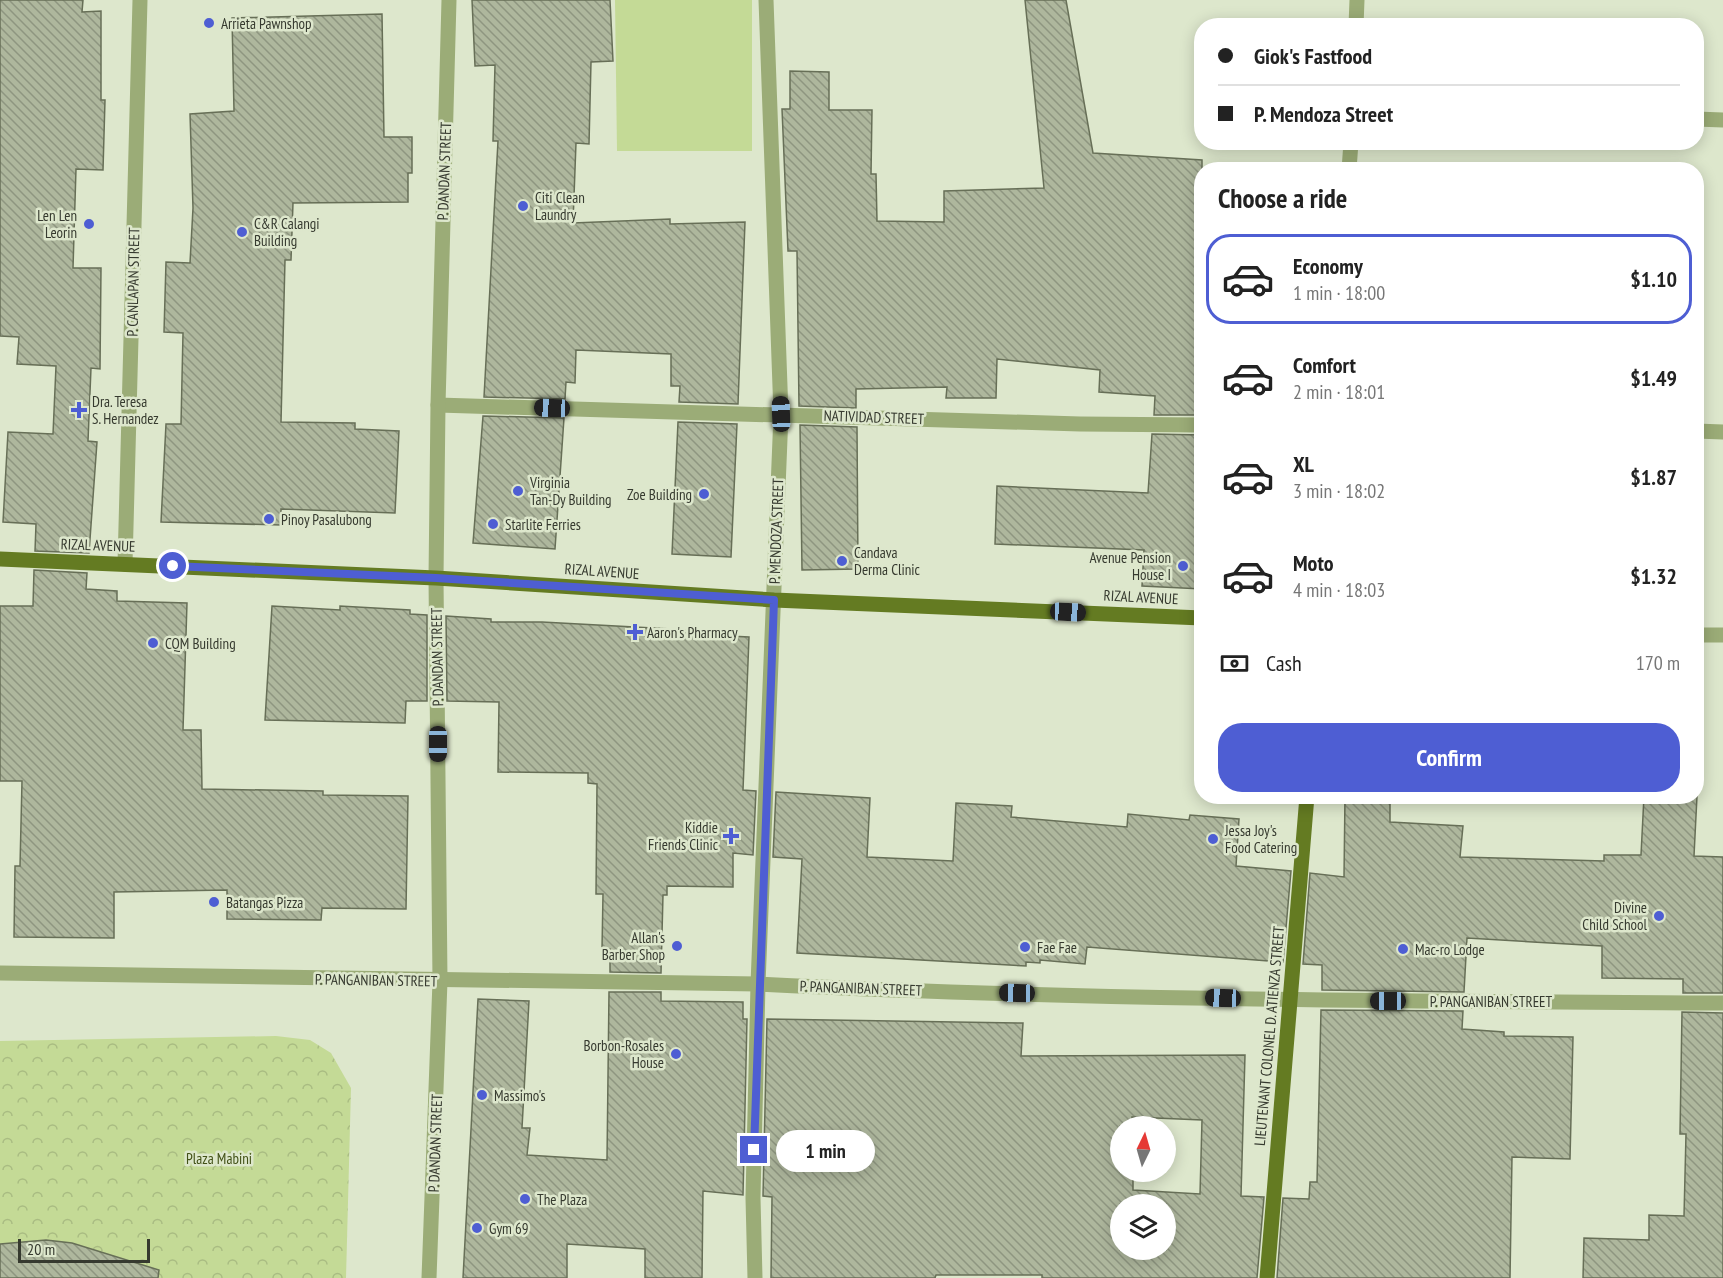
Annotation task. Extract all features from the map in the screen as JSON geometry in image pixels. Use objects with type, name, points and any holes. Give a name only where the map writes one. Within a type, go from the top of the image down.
[{"type":"main road","name":"RIZAL AVENUE","points":[[0,560],[436,578],[774,600],[1194,618]]},
{"type":"main road","name":"LIEUTENANT COLONEL D. ATIENZA STREET","points":[[1267,1278],[1292,1000],[1306,804]]},
{"type":"street","name":"P. CANLAPAN STREET","points":[[125,564],[140,0]]},
{"type":"street","name":"P. DANDAN STREET","points":[[429,1278],[441,981],[436,578],[438,405],[450,0]]},
{"type":"street","name":"P. MENDOZA STREET","points":[[755,1278],[753,1198],[758,984],[781,414],[766,0]]},
{"type":"street","points":[[1356,18],[1357,0]]},
{"type":"street","points":[[1704,119],[1723,120]]},
{"type":"street","name":"NATIVIDAD STREET","points":[[438,405],[1080,424],[1194,424]]},
{"type":"street","points":[[1704,431],[1723,432]]},
{"type":"street","points":[[1704,635],[1723,636]]},
{"type":"street","name":"P. PANGANIBAN STREET","points":[[0,973],[758,984],[880,990],[1292,1000],[1723,1003]]},
{"type":"green space","points":[[615,0],[752,0],[752,151],[617,151]]},
{"type":"green space","name":"Plaza Mabini","points":[[276,1036],[310,1040],[331,1053],[351,1088],[346,1278],[0,1278],[0,1041]]},
{"type":"building","points":[[0,0],[83,0],[82,12],[101,11],[101,100],[105,100],[103,170],[76,169],[73,268],[101,268],[100,369],[91,368],[88,441],[97,442],[89,553],[35,551],[36,524],[3,522],[8,432],[53,434],[56,366],[17,364],[19,337],[0,336]]},
{"type":"building","points":[[472,0],[610,0],[613,61],[591,62],[589,144],[576,143],[573,223],[670,219],[670,224],[745,222],[738,404],[679,402],[680,386],[671,386],[671,354],[576,350],[575,383],[566,382],[565,399],[484,397],[498,141],[493,141],[495,65],[475,66]]},
{"type":"building","points":[[1025,0],[1066,0],[1093,153],[1202,160],[1202,162],[1194,162],[1194,415],[1154,415],[1155,396],[1099,392],[1100,370],[997,359],[996,398],[946,398],[947,387],[856,389],[856,408],[799,406],[797,251],[788,251],[782,109],[790,109],[790,71],[829,72],[829,110],[872,110],[871,174],[876,174],[877,221],[944,222],[944,191],[1044,188]]},
{"type":"building","points":[[382,14],[384,137],[412,137],[412,173],[408,173],[408,202],[293,203],[291,260],[285,260],[281,422],[355,423],[355,429],[399,431],[395,513],[281,509],[281,525],[161,522],[166,424],[181,424],[183,333],[164,332],[166,262],[190,263],[193,208],[190,114],[234,111],[232,18]]},
{"type":"building","name":"Virginia Tan-Dy Building","points":[[483,416],[564,418],[555,549],[473,543]]},
{"type":"building","name":"Zoe Building","points":[[678,422],[737,424],[731,557],[672,554]]},
{"type":"building","points":[[800,425],[857,427],[858,569],[802,570]]},
{"type":"building","points":[[1152,434],[1194,435],[1194,589],[1142,586],[1144,550],[995,544],[997,486],[1148,493]]},
{"type":"building","points":[[34,570],[87,573],[86,589],[117,591],[117,601],[187,603],[183,730],[201,730],[202,789],[323,791],[323,795],[408,796],[406,909],[322,908],[321,920],[227,919],[227,890],[114,892],[114,938],[14,937],[15,866],[20,866],[22,781],[0,781],[0,606],[33,606]]},
{"type":"building","points":[[272,606],[340,610],[340,606],[410,610],[410,614],[427,615],[427,701],[406,701],[405,723],[265,720]]},
{"type":"building","points":[[446,616],[491,619],[491,622],[542,622],[708,631],[707,635],[749,637],[743,790],[756,791],[753,855],[733,853],[733,887],[667,886],[667,895],[663,895],[661,973],[610,972],[610,949],[602,949],[603,894],[596,894],[597,784],[588,783],[588,773],[498,772],[499,702],[447,701]]},
{"type":"building","points":[[776,792],[870,798],[867,857],[953,861],[956,803],[1012,806],[1011,817],[1127,827],[1128,814],[1189,820],[1190,815],[1239,819],[1236,866],[1291,871],[1283,962],[1087,947],[1085,964],[1040,960],[1040,963],[1026,962],[1026,966],[797,953],[802,859],[773,857]]},
{"type":"building","points":[[1345,804],[1390,804],[1390,822],[1463,826],[1460,857],[1604,861],[1604,855],[1641,855],[1644,804],[1697,804],[1694,856],[1723,857],[1723,993],[1683,993],[1683,979],[1602,978],[1602,946],[1467,938],[1464,992],[1322,990],[1322,965],[1303,964],[1310,873],[1344,877]]},
{"type":"building","points":[[609,992],[661,992],[661,1001],[743,1002],[743,1019],[747,1019],[743,1195],[703,1191],[702,1278],[645,1278],[645,1249],[567,1244],[567,1278],[463,1278],[478,999],[529,1001],[522,1128],[530,1128],[527,1155],[607,1160]]},
{"type":"building","points":[[1321,1010],[1463,1011],[1462,1029],[1504,1032],[1504,1036],[1573,1037],[1570,1159],[1512,1157],[1510,1278],[1277,1278],[1283,1198],[1309,1199],[1310,1182],[1317,1182]]},
{"type":"building","points":[[1682,1012],[1723,1013],[1723,1278],[1583,1278],[1584,1238],[1649,1240],[1649,1215],[1684,1216],[1686,1134],[1680,1134]]},
{"type":"building","points":[[767,1019],[1023,1023],[1021,1056],[1245,1055],[1241,1196],[1264,1197],[1257,1278],[1042,1278],[1042,1275],[936,1275],[935,1278],[771,1278],[772,1197],[763,1196]]},
{"type":"building","points":[[46,1240],[72,1243],[159,1270],[158,1278],[0,1278],[0,1244]]},
{"type":"place","name":"Arrieta Pawnshop","points":[[209,23]]},
{"type":"place","name":"Citi Clean Laundry","points":[[523,206]]},
{"type":"place","name":"Len Len Leorin","points":[[89,224]]},
{"type":"place","name":"C&R Calangi Building","points":[[242,232]]},
{"type":"place","name":"Dra. Teresa S. Hernandez","points":[[79,410]]},
{"type":"place","name":"Virginia Tan-Dy Building","points":[[518,491]]},
{"type":"place","name":"Zoe Building","points":[[704,494]]},
{"type":"place","name":"Pinoy Pasalubong","points":[[269,519]]},
{"type":"place","name":"Starlite Ferries","points":[[493,524]]},
{"type":"place","name":"Candava Derma Clinic","points":[[842,561]]},
{"type":"place","name":"Avenue Pension House I","points":[[1183,566]]},
{"type":"place","name":"Aaron's Pharmacy","points":[[635,632]]},
{"type":"place","name":"CQM Building","points":[[153,643]]},
{"type":"place","name":"Kiddie Friends Clinic","points":[[731,836]]},
{"type":"place","name":"Jessa Joy's Food Catering","points":[[1213,839]]},
{"type":"place","name":"Batangas Pizza","points":[[214,902]]},
{"type":"place","name":"Divine Child School","points":[[1659,916]]},
{"type":"place","name":"Allan's Barber Shop","points":[[677,946]]},
{"type":"place","name":"Fae Fae","points":[[1025,947]]},
{"type":"place","name":"Mac-ro Lodge","points":[[1403,949]]},
{"type":"place","name":"Borbon-Rosales House","points":[[676,1054]]},
{"type":"place","name":"Massimo's","points":[[482,1095]]},
{"type":"place","name":"The Plaza","points":[[525,1199]]},
{"type":"place","name":"Gym 69","points":[[477,1228]]},
{"type":"route","points":[[173,566],[436,578],[774,600],[758,984],[754,1150]]}]
